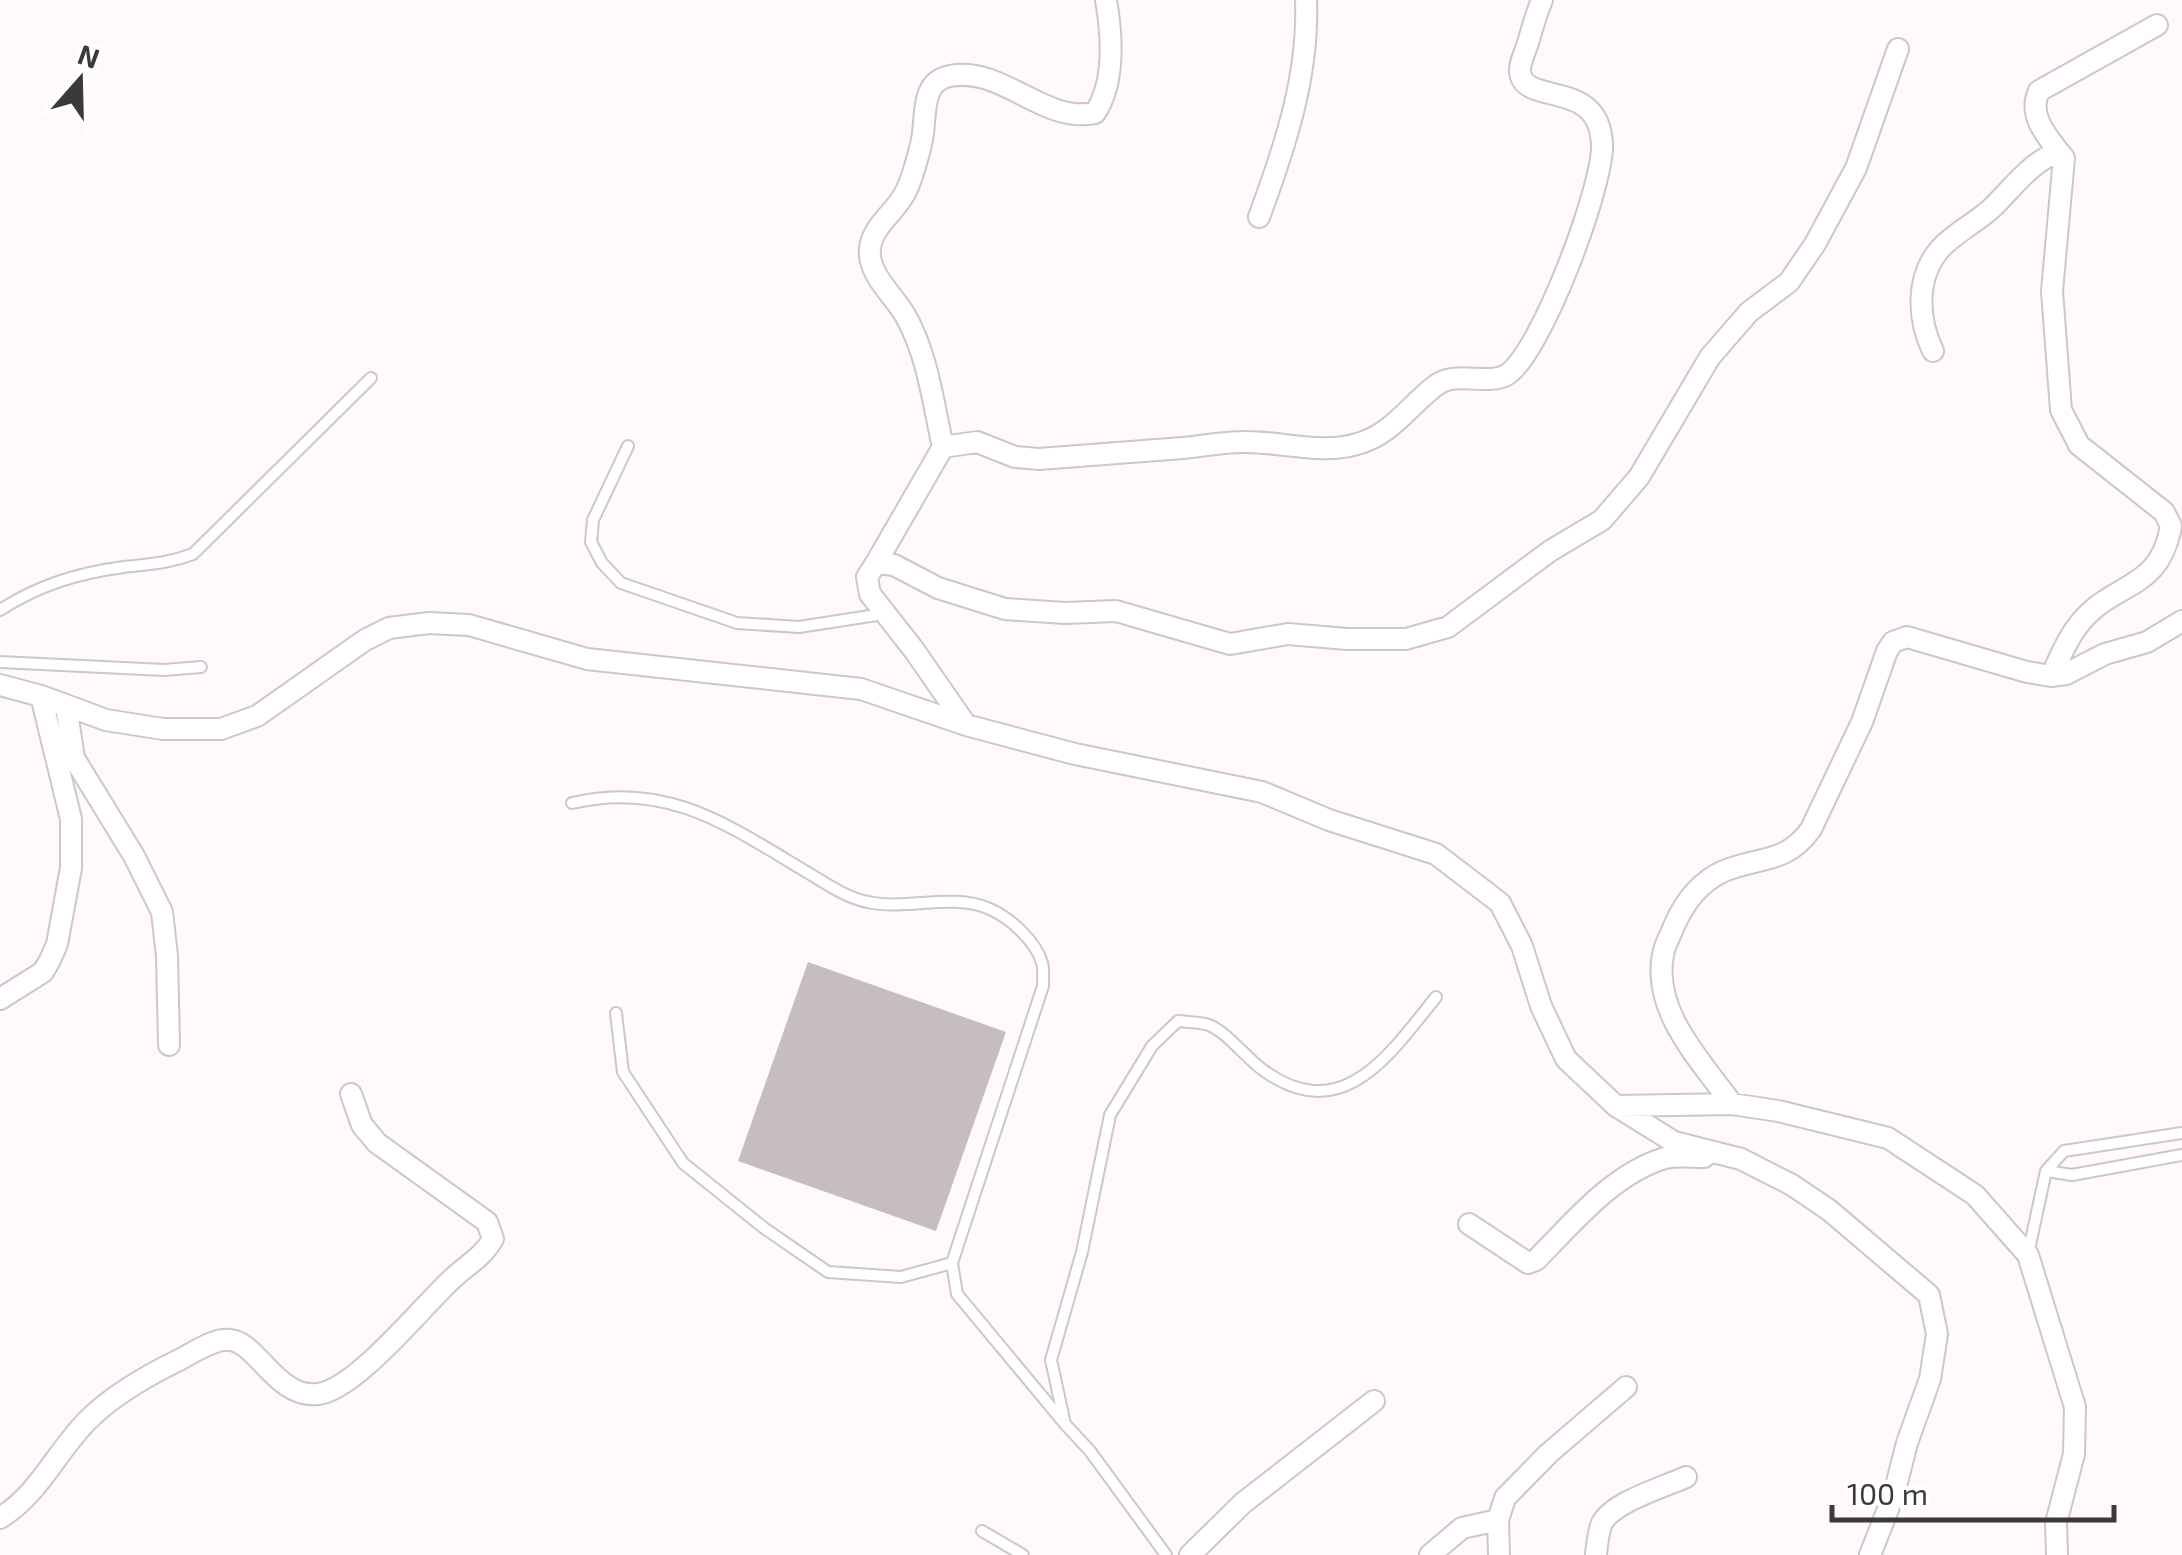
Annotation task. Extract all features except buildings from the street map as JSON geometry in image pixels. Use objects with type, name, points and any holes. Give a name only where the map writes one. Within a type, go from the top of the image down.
[{"type":"street","points":[[966,725],[870,594],[867,577],[942,447],[922,352],[907,318],[875,271],[869,250],[876,232],[905,195],[923,137],[925,107],[936,83],[950,76],[980,77],[1063,114],[1095,113],[1107,87],[1106,0]]},
{"type":"street","points":[[1259,217],[1289,134],[1306,26],[1306,0]]},
{"type":"street","points":[[942,447],[977,442],[1015,457],[1039,459],[1244,442],[1354,446],[1394,425],[1437,384],[1454,378],[1503,377],[1515,368],[1530,345],[1574,256],[1600,159],[1599,130],[1585,106],[1570,97],[1536,91],[1524,84],[1519,70],[1542,0]]},
{"type":"street","points":[[2051,676],[2077,626],[2105,599],[2148,575],[2160,561],[2171,526],[2164,512],[2079,445],[2061,410],[2052,291],[2064,158],[2040,127],[2034,100],[2039,91],[2157,25]]},
{"type":"street","points":[[876,564],[894,565],[938,588],[1004,609],[1116,611],[1230,644],[1288,634],[1406,639],[1448,627],[1550,551],[1602,520],[1639,476],[1710,357],[1749,312],[1788,282],[1815,244],[1856,168],[1898,48]]},
{"type":"street","points":[[1933,352],[1921,316],[1931,264],[1940,250],[1990,211],[2040,160],[2059,152]]},
{"type":"street","points":[[1732,1104],[1684,1038],[1665,998],[1662,955],[1684,901],[1719,874],[1789,853],[1800,844],[1811,829],[1862,722],[1886,652],[1894,642],[1907,637],[1926,641],[2051,676],[2066,674],[2105,654],[2147,642],[2182,622]]},
{"type":"street","points":[[0,685],[106,720],[163,729],[221,729],[257,716],[365,640],[389,628],[429,623],[470,626],[587,659],[861,690],[966,725],[1176,777],[1262,792],[1329,820],[1436,854],[1500,903],[1522,946],[1541,1006],[1566,1058],[1616,1106],[1674,1142],[1741,1159],[1792,1185],[1829,1210],[1930,1295],[1937,1334],[1930,1379],[1894,1494],[1870,1555]]},
{"type":"street","points":[[0,999],[42,972],[50,960],[57,944],[72,868],[70,820],[41,696]]},
{"type":"street","points":[[66,706],[74,758],[134,856],[162,912],[169,1044]]},
{"type":"street","points":[[0,1518],[19,1506],[40,1484],[86,1422],[125,1391],[177,1360],[224,1340],[234,1340],[244,1345],[268,1372],[300,1391],[316,1395],[335,1389],[360,1371],[453,1278],[486,1252],[494,1239],[487,1222],[377,1142],[362,1126],[351,1094]]},
{"type":"street","points":[[1616,1106],[1732,1104],[1888,1138],[1976,1196],[2028,1255],[2074,1406],[2074,1454],[2056,1522],[2058,1555]]},
{"type":"street","points":[[1470,1224],[1528,1263],[1536,1260],[1607,1191],[1666,1158],[1741,1159]]},
{"type":"street","points":[[1499,1555],[1498,1520],[1505,1498],[1548,1454],[1626,1387]]},
{"type":"street","points":[[1190,1555],[1243,1503],[1374,1401]]},
{"type":"street","points":[[1596,1555],[1602,1524],[1613,1512],[1686,1477]]},
{"type":"street","points":[[1430,1555],[1462,1528],[1498,1520]]},
{"type":"lane","points":[[0,610],[26,594],[72,575],[173,562],[193,554],[371,378]]},
{"type":"lane","points":[[628,446],[593,520],[592,542],[602,563],[621,583],[737,622],[799,628],[884,613]]},
{"type":"lane","points":[[0,662],[164,670],[202,667]]},
{"type":"lane","points":[[572,803],[624,796],[667,800],[720,822],[865,902],[902,906],[950,901],[990,909],[1025,934],[1042,962],[1043,986],[952,1263],[957,1294],[1090,1451],[1166,1555]]},
{"type":"lane","points":[[1065,1424],[1051,1360],[1082,1252],[1110,1115],[1152,1046],[1178,1021],[1210,1026],[1265,1072],[1292,1086],[1305,1092],[1338,1090],[1383,1062],[1436,997]]},
{"type":"lane","points":[[616,1013],[623,1072],[683,1163],[764,1228],[828,1272],[901,1277],[952,1263]]},
{"type":"lane","points":[[2028,1255],[2046,1170],[2064,1151],[2182,1133]]},
{"type":"lane","points":[[2046,1170],[2072,1175],[2182,1155]]},
{"type":"lane","points":[[982,1531],[1024,1555]]}]
